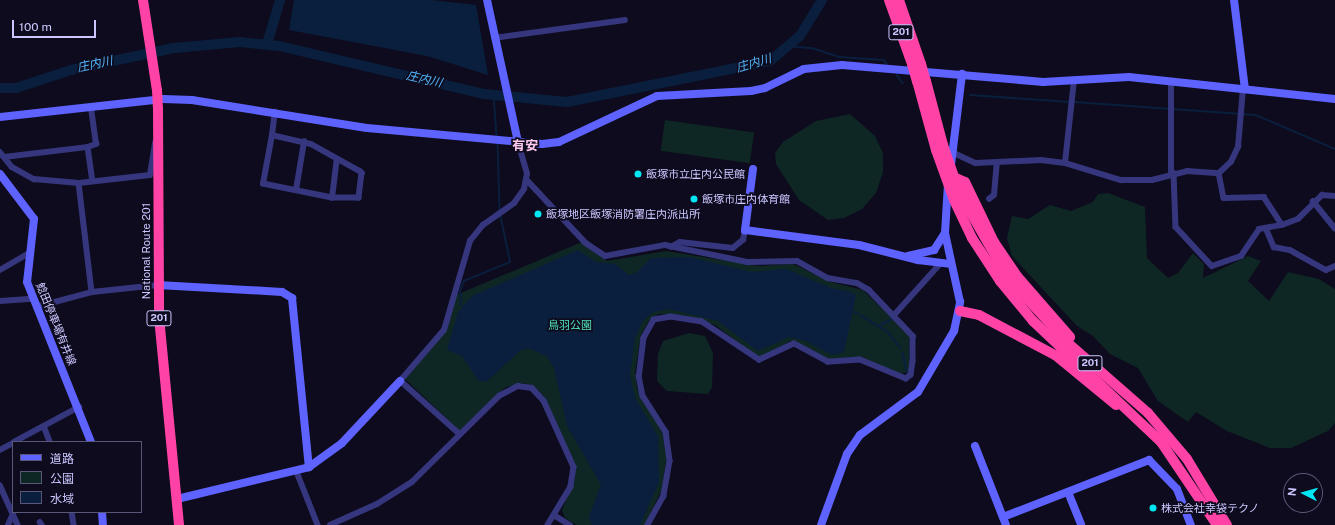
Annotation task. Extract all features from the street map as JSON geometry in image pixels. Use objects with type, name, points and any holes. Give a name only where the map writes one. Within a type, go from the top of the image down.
[{"type":"highway","name":"National Route 201","points":[[143,0],[151,38],[157,90],[158,284],[180,525]]},
{"type":"highway","points":[[884,0],[915,60]]},
{"type":"highway","name":"201","points":[[889,0],[915,60]]},
{"type":"highway","name":"201","points":[[899,0],[939,148],[972,238],[1000,281],[1033,321],[1161,442],[1217,525]]},
{"type":"highway","points":[[905,0],[915,60]]},
{"type":"highway","points":[[949,175],[965,182],[994,242],[1043,308],[1148,413]]},
{"type":"highway","name":"201","points":[[957,197],[1008,278],[1037,313],[1148,413],[1187,459],[1227,525]]},
{"type":"highway","points":[[960,311],[979,315],[1055,355],[1161,442]]},
{"type":"street","points":[[487,0],[511,116],[528,180],[586,243],[605,256],[671,247],[748,262],[797,261],[828,278],[857,283],[895,314],[913,336],[913,361],[911,375],[906,379],[860,360],[828,362],[794,344],[759,360],[702,322],[671,316],[654,320],[644,338],[639,376],[643,396],[666,432],[670,461],[664,496],[648,525]]},
{"type":"street","points":[[952,152],[976,163],[1041,160],[1065,163],[1121,180],[1152,180],[1172,173],[1220,173],[1231,162],[1238,147],[1244,89],[1234,0]]},
{"type":"street","points":[[494,38],[625,20]]},
{"type":"street","points":[[0,117],[163,99],[275,112],[367,128],[518,142],[558,142],[657,96],[751,91],[804,69],[824,65],[962,74],[1043,82],[1122,77],[1335,99]]},
{"type":"street","points":[[821,525],[847,454],[860,435],[918,392],[954,331],[960,311],[959,294],[950,264],[945,233],[949,175],[962,74]]},
{"type":"street","points":[[1065,163],[1074,80]]},
{"type":"street","points":[[1171,81],[1172,173],[1176,226],[1212,266],[1241,256],[1257,231],[1282,225],[1302,215],[1313,201],[1322,195],[1335,196]]},
{"type":"street","points":[[2,154],[88,147],[96,144],[91,108]]},
{"type":"street","points":[[272,135],[304,142],[362,173],[359,198],[332,198],[263,184],[275,112]]},
{"type":"street","points":[[2,154],[12,167],[34,179],[79,183],[150,175],[154,144],[158,139]]},
{"type":"street","points":[[296,190],[304,142]]},
{"type":"street","points":[[88,147],[93,181]]},
{"type":"street","points":[[332,198],[337,159]]},
{"type":"street","points":[[989,199],[994,195],[997,163]]},
{"type":"street","points":[[671,247],[680,242],[733,248],[743,240],[753,169]]},
{"type":"street","points":[[1220,173],[1224,198],[1264,197],[1282,225]]},
{"type":"street","name":"鯰田停車場有井線","points":[[0,174],[13,189],[34,219],[27,274],[32,299],[79,407],[91,441]]},
{"type":"street","points":[[177,499],[297,472],[308,467],[342,443],[400,381],[444,330],[470,241],[483,225],[514,203],[528,180]]},
{"type":"street","points":[[0,182],[13,189]]},
{"type":"street","points":[[79,183],[92,292]]},
{"type":"street","points":[[1313,201],[1335,228]]},
{"type":"street","points":[[1266,228],[1274,247],[1290,250],[1326,270],[1335,266]]},
{"type":"street","points":[[745,230],[859,245],[940,264],[950,264]]},
{"type":"street","points":[[903,256],[934,250],[945,233]]},
{"type":"street","points":[[0,270],[29,253]]},
{"type":"street","points":[[895,314],[940,264]]},
{"type":"street","points":[[36,307],[92,292],[158,284],[282,292],[292,298],[308,467]]},
{"type":"street","points":[[0,301],[32,299]]},
{"type":"street","points":[[400,381],[460,436]]},
{"type":"street","points":[[330,525],[393,495],[431,465],[508,389],[525,386],[538,392],[574,467],[571,487],[548,525]]},
{"type":"street","points":[[16,441],[79,407]]},
{"type":"street","points":[[44,426],[50,441]]},
{"type":"street","points":[[0,450],[12,443]]},
{"type":"street","points":[[975,446],[1004,521],[1068,492],[1149,460],[1177,489],[1191,525]]},
{"type":"street","points":[[297,472],[318,525]]},
{"type":"street","points":[[0,485],[12,512]]},
{"type":"street","points":[[1068,492],[1081,525]]},
{"type":"street","points":[[72,513],[74,525]]},
{"type":"street","points":[[102,513],[103,525]]},
{"type":"street","points":[[8,525],[13,514]]},
{"type":"street","points":[[13,514],[18,525]]},
{"type":"street","points":[[554,515],[570,525]]},
{"type":"green space","points":[[850,114],[875,136],[883,153],[883,172],[876,193],[862,209],[844,218],[828,220],[799,200],[776,164],[775,153],[783,142],[816,121]]},
{"type":"green space","points":[[665,120],[754,133],[750,163],[661,151]]},
{"type":"green space","points":[[1108,193],[1145,207],[1147,258],[1168,278],[1178,273],[1193,253],[1204,264],[1203,278],[1248,256],[1261,261],[1248,281],[1269,301],[1288,272],[1319,279],[1335,289],[1335,423],[1328,431],[1291,448],[1270,448],[1227,431],[1196,412],[1188,422],[1158,401],[1138,368],[1110,354],[1093,336],[1077,326],[1012,256],[1007,238],[1012,216],[1028,219],[1050,205],[1071,211],[1093,202],[1098,194]]},
{"type":"green space","name":"鳥羽公園","points":[[582,242],[607,261],[666,251],[759,266],[793,264],[831,282],[863,290],[909,335],[909,372],[900,374],[864,358],[826,360],[790,341],[765,356],[756,356],[715,325],[688,316],[659,314],[650,319],[641,335],[635,372],[637,388],[664,436],[667,454],[662,489],[645,525],[576,525],[565,518],[562,510],[575,480],[575,463],[539,391],[523,383],[506,387],[460,431],[404,378],[438,341],[456,295]]},
{"type":"green space","points":[[689,333],[705,336],[713,353],[712,387],[708,394],[667,391],[657,381],[658,354],[663,341]]},
{"type":"water","points":[[294,0],[432,0],[476,5],[488,75],[427,56],[289,30]]},
{"type":"water","name":"鳥羽公園","points":[[578,250],[596,262],[615,264],[629,275],[636,273],[651,258],[689,257],[752,272],[786,269],[831,288],[851,292],[856,295],[844,352],[832,355],[806,341],[789,337],[758,351],[718,321],[669,309],[653,312],[643,321],[635,338],[630,375],[635,398],[658,436],[659,482],[640,525],[592,525],[589,517],[601,485],[567,426],[554,368],[547,356],[528,348],[521,350],[486,382],[478,380],[462,356],[447,350],[458,312],[472,296]]},
{"type":"waterway","points":[[267,44],[280,0]]},
{"type":"waterway","name":"庄内川","points":[[0,88],[16,88],[71,70],[174,48],[240,42],[279,46],[484,94],[567,102],[770,61],[800,36],[822,0]]},
{"type":"waterway","points":[[788,46],[812,48],[839,57],[884,60],[887,64]]},
{"type":"waterway","points":[[897,75],[903,83]]},
{"type":"waterway","points":[[970,95],[1070,102]]},
{"type":"waterway","points":[[494,96],[497,137]]},
{"type":"waterway","points":[[1074,102],[1256,115],[1335,149]]},
{"type":"waterway","points":[[498,142],[500,211]]},
{"type":"waterway","points":[[461,306],[460,291],[464,281],[510,262],[500,214]]},
{"type":"waterway","points":[[860,315],[887,331],[901,348]]},
{"type":"waterway","points":[[879,326],[894,318]]},
{"type":"waterway","points":[[903,353],[907,372]]},
{"type":"place","name":"飯塚市立庄内公民館","points":[[638,174]]},
{"type":"place","name":"飯塚市庄内体育館","points":[[694,199]]},
{"type":"place","name":"飯塚地区飯塚消防署庄内派出所","points":[[538,214]]},
{"type":"place","name":"株式会社幸袋テクノ","points":[[1153,508]]},
{"type":"district","name":"有安","points":[[525,146]]}]
